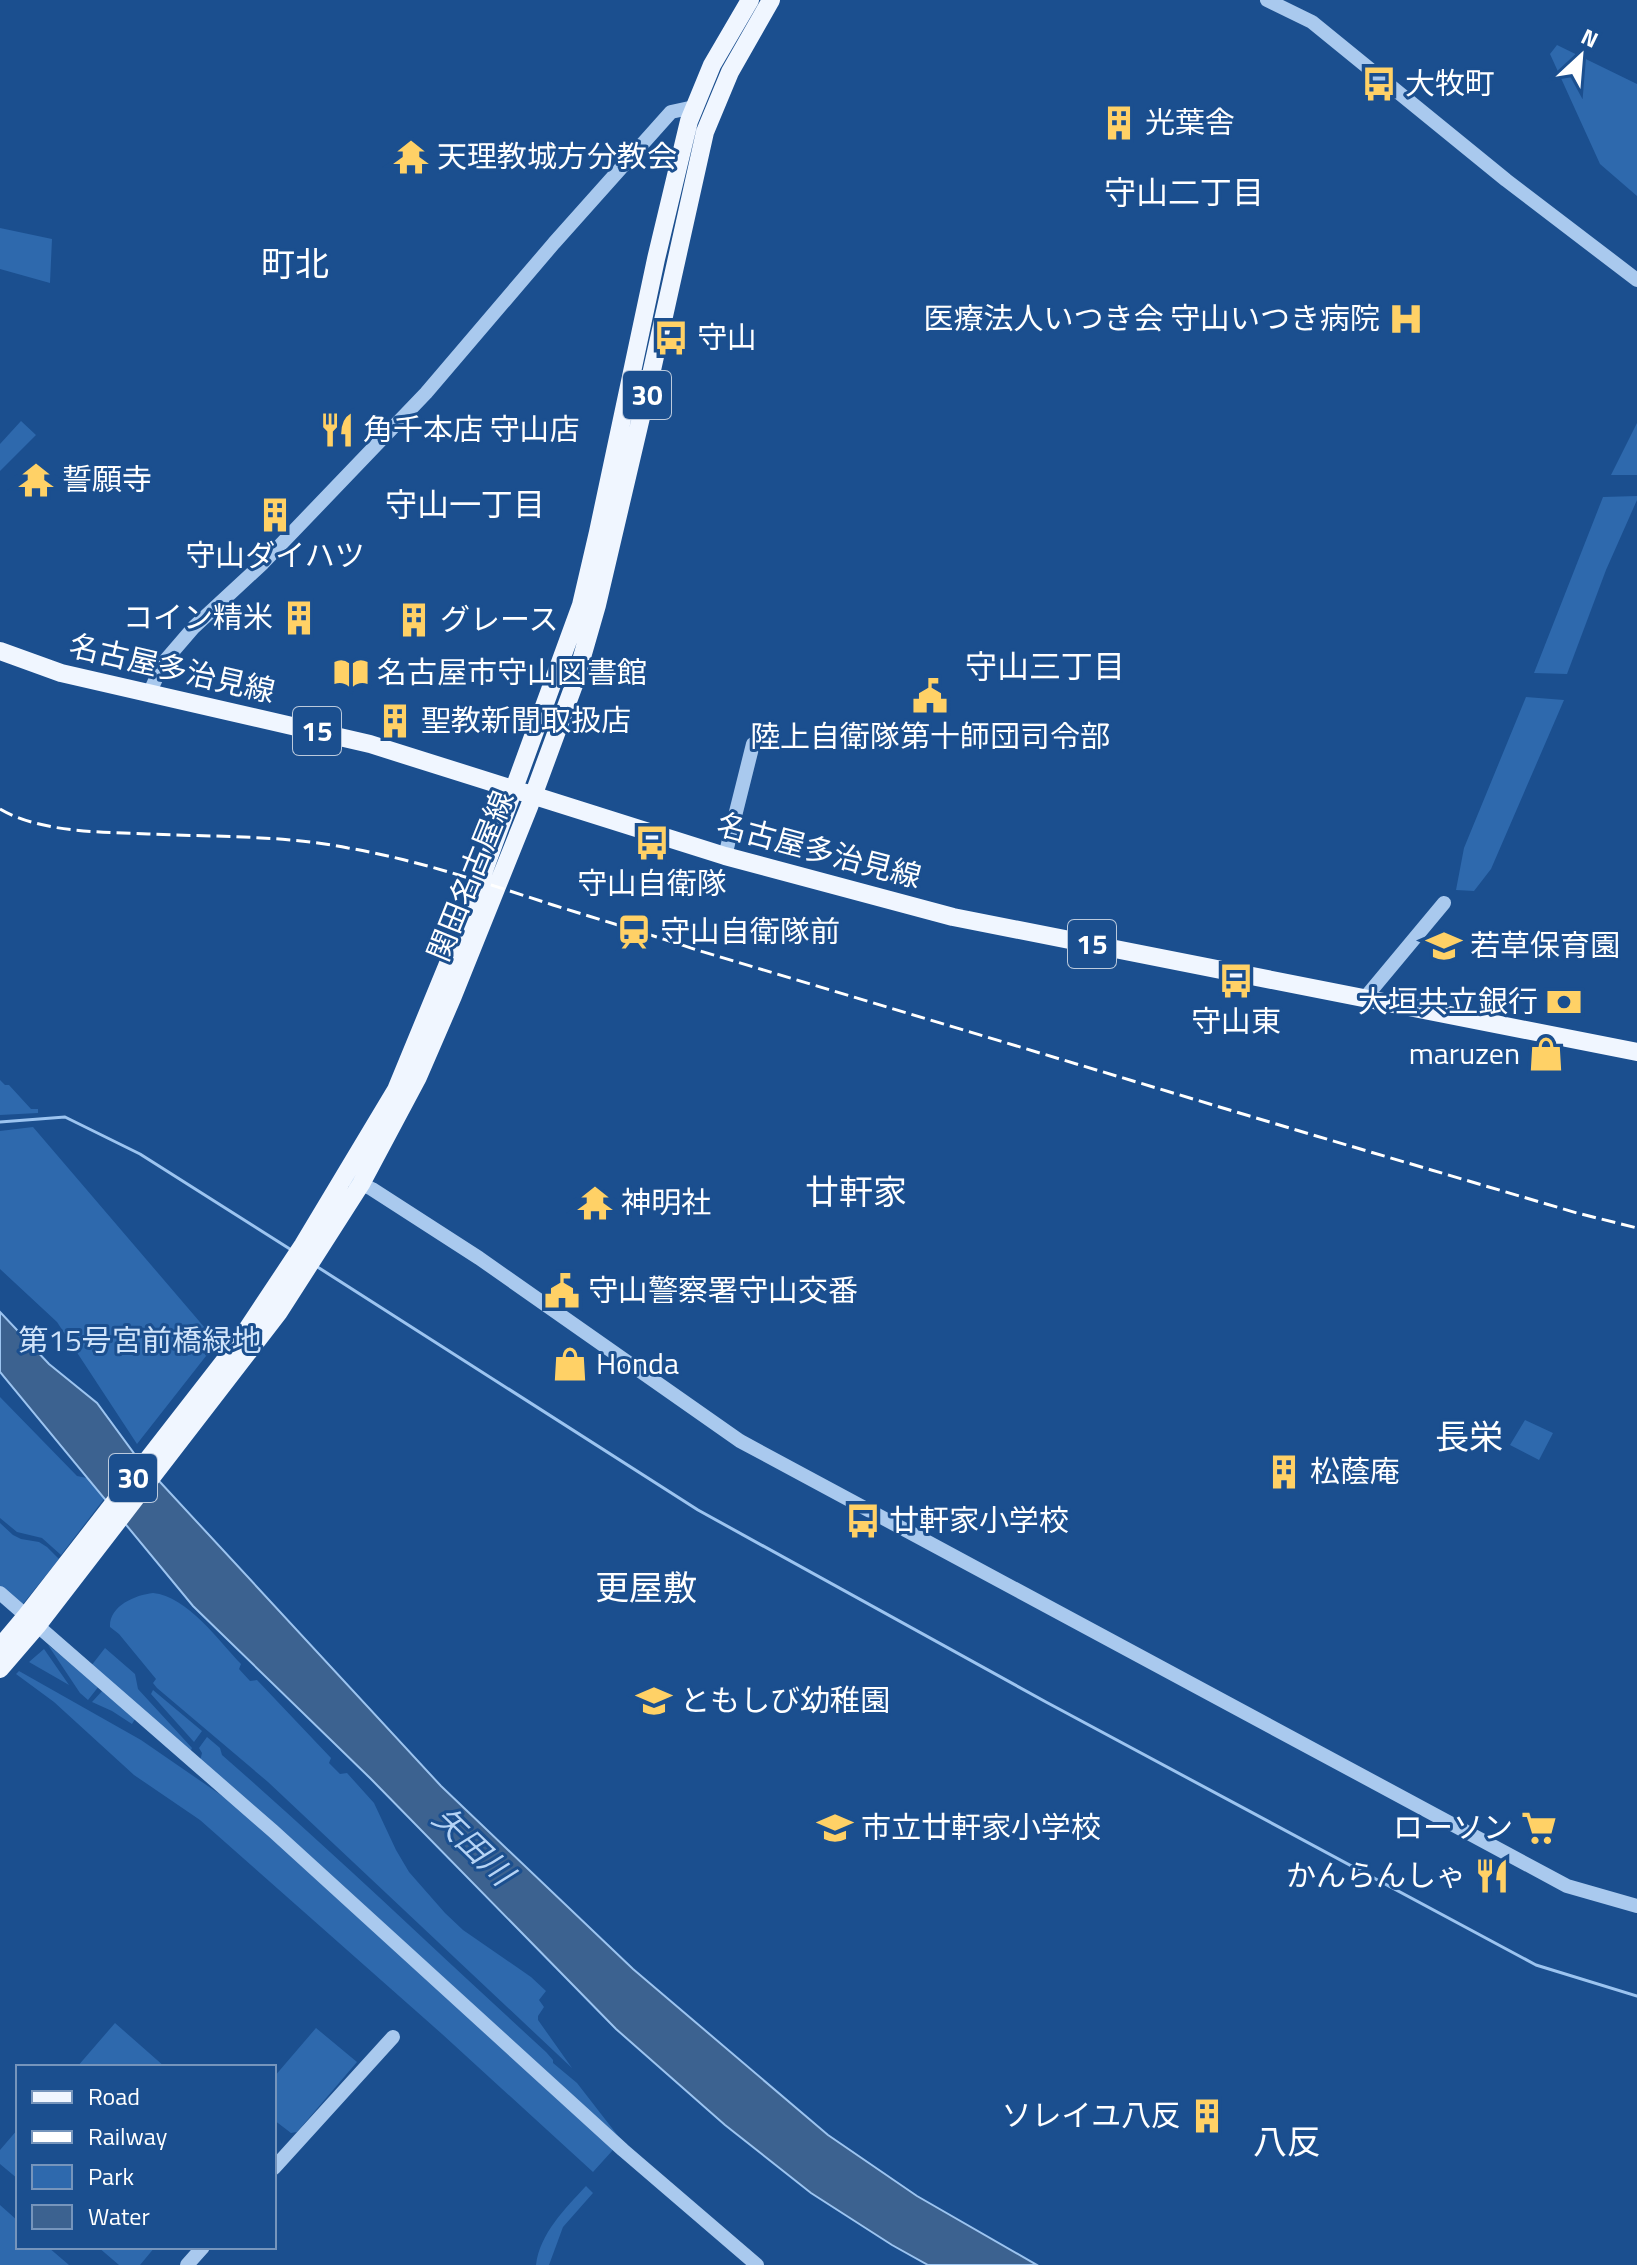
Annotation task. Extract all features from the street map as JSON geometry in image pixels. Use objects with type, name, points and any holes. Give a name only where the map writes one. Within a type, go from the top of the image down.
[{"type":"main road","name":"関田名古屋線","points":[[353,1180],[396,1090],[461,933],[581,605],[682,147],[694,107],[712,65],[750,0]]},
{"type":"main road","name":"関田名古屋線","points":[[0,1669],[32,1621],[279,1312],[309,1249],[418,1077],[533,796],[574,685],[597,605],[705,132],[730,72],[771,0]]},
{"type":"main road","name":"名古屋多治見線","points":[[0,651],[61,673],[370,744],[725,856],[953,917],[1637,1052]]},
{"type":"main road","name":"関田名古屋線","points":[[0,1647],[32,1621]]},
{"type":"street","points":[[1267,0],[1312,22],[1506,180],[1637,280]]},
{"type":"street","points":[[149,694],[163,663],[191,631],[285,542],[426,393],[671,112],[694,107]]},
{"type":"street","points":[[725,856],[753,744]]},
{"type":"street","points":[[1367,998],[1444,903]]},
{"type":"street","points":[[353,1180],[479,1258],[740,1441],[1567,1886],[1637,1906]]},
{"type":"street","points":[[0,1593],[273,1831],[623,2150],[757,2265]]},
{"type":"street","points":[[276,2166],[393,2037]]},
{"type":"street","points":[[187,2265],[201,2249]]},
{"type":"green space","points":[[1557,45],[1637,84],[1637,196],[1600,164],[1550,54]]},
{"type":"green space","points":[[0,228],[52,239],[50,283],[0,269]]},
{"type":"green space","points":[[21,421],[36,435],[0,471],[0,444]]},
{"type":"green space","points":[[1637,423],[1637,475],[1611,475]]},
{"type":"green space","points":[[1637,496],[1567,674],[1534,673],[1603,497]]},
{"type":"green space","points":[[1526,697],[1564,700],[1491,869],[1474,891],[1456,890],[1464,848]]},
{"type":"green space","points":[[0,1080],[9,1085],[31,1109],[38,1109],[38,1113],[0,1115]]},
{"type":"green space","name":"第15号宮前橋緑地","points":[[33,1127],[217,1342],[137,1444],[57,1322],[0,1269],[0,1131]]},
{"type":"green space","points":[[0,1397],[77,1476],[87,1478],[107,1495],[61,1555],[42,1538],[17,1532],[0,1518]]},
{"type":"green space","points":[[1525,1420],[1553,1433],[1539,1460],[1510,1445]]},
{"type":"green space","points":[[0,1523],[21,1539],[39,1542],[59,1559],[22,1605],[0,1586]]},
{"type":"green space","points":[[153,1593],[178,1602],[202,1621],[241,1664],[239,1669],[250,1681],[257,1680],[331,1758],[329,1763],[340,1774],[347,1773],[374,1803],[409,1872],[445,1913],[463,1930],[546,1991],[539,2000],[544,2007],[538,2020],[572,2068],[268,1782],[157,1688],[153,1683],[156,1679],[110,1627],[114,1613],[124,1603]]},
{"type":"green space","points":[[48,1645],[99,1686],[88,1700],[80,1693]]},
{"type":"green space","points":[[105,1648],[135,1674],[138,1689],[192,1748],[190,1752],[91,1666]]},
{"type":"green space","points":[[44,1649],[69,1685],[29,1662]]},
{"type":"green space","points":[[19,1671],[141,1740],[234,1804],[612,2151],[593,2172],[200,1820],[134,1775],[54,1702],[16,1674]]},
{"type":"green space","points":[[103,1690],[135,1719],[132,1724],[92,1702]]},
{"type":"green space","points":[[153,1690],[202,1731],[194,1742],[151,1694]]},
{"type":"green space","points":[[207,1737],[220,1748],[222,1755],[546,2052],[553,2063],[577,2083],[622,2141],[200,1761],[202,1753],[199,1748]]},
{"type":"green space","points":[[115,2023],[163,2065],[79,2065]]},
{"type":"green space","points":[[316,2028],[357,2062],[297,2132],[291,2133],[276,2122],[276,2075]]},
{"type":"green space","points":[[16,2131],[16,2177],[0,2164],[0,2150]]},
{"type":"green space","points":[[586,2186],[593,2193],[563,2227],[549,2265],[536,2265],[548,2232]]},
{"type":"green space","points":[[0,2205],[16,2219],[16,2249],[50,2249],[69,2265],[0,2265]]},
{"type":"green space","points":[[100,2249],[153,2249],[140,2265],[119,2265]]},
{"type":"water","name":"矢田川","points":[[0,1312],[49,1364],[97,1403],[136,1456],[441,1786],[633,1969],[828,2135],[917,2196],[1037,2265],[928,2265],[892,2245],[811,2193],[725,2125],[616,2029],[371,1779],[193,1606],[0,1372]]},
{"type":"waterway","points":[[0,1122],[65,1117],[140,1154],[293,1251]]},
{"type":"waterway","points":[[316,1266],[698,1510],[1046,1702],[1536,1965],[1637,1996]]},
{"type":"railway","points":[[0,809],[34,823],[72,830],[298,841],[400,859],[1313,1135],[1637,1228]]},
{"type":"place","name":"大牧町","points":[[1379,84]]},
{"type":"place","name":"光葉舎","points":[[1119,123]]},
{"type":"place","name":"天理教城方分教会","points":[[411,157]]},
{"type":"place","name":"医療法人いつき会 守山いつき病院","points":[[1406,319]]},
{"type":"place","name":"守山","points":[[671,338]]},
{"type":"place","name":"角千本店 守山店","points":[[337,430]]},
{"type":"place","name":"誓願寺","points":[[36,480]]},
{"type":"place","name":"守山ダイハツ","points":[[275,515]]},
{"type":"place","name":"コイン精米","points":[[299,618]]},
{"type":"place","name":"グレース","points":[[414,620]]},
{"type":"place","name":"名古屋市守山図書館","points":[[351,673]]},
{"type":"place","name":"陸上自衛隊第十師団司令部","points":[[930,696]]},
{"type":"place","name":"聖教新聞取扱店","points":[[395,721]]},
{"type":"place","name":"守山自衛隊","points":[[652,843]]},
{"type":"place","name":"守山自衛隊前","points":[[634,932]]},
{"type":"place","name":"若草保育園","points":[[1444,946]]},
{"type":"place","name":"守山東","points":[[1236,981]]},
{"type":"place","name":"大垣共立銀行","points":[[1564,1002]]},
{"type":"place","name":"maruzen","points":[[1546,1054]]},
{"type":"place","name":"神明社","points":[[595,1203]]},
{"type":"place","name":"守山警察署守山交番","points":[[562,1291]]},
{"type":"place","name":"Honda","points":[[570,1364]]},
{"type":"place","name":"松蔭庵","points":[[1284,1472]]},
{"type":"place","name":"廿軒家小学校","points":[[863,1521]]},
{"type":"place","name":"ともしび幼稚園","points":[[654,1701]]},
{"type":"place","name":"市立廿軒家小学校","points":[[835,1828]]},
{"type":"place","name":"ローソン","points":[[1539,1828]]},
{"type":"place","name":"かんらんしゃ","points":[[1492,1876]]},
{"type":"place","name":"ソレイユ八反","points":[[1207,2116]]},
{"type":"district","name":"守山二丁目","points":[[1184,193]]},
{"type":"district","name":"町北","points":[[295,264]]},
{"type":"district","name":"守山一丁目","points":[[465,505]]},
{"type":"district","name":"守山三丁目","points":[[1045,667]]},
{"type":"district","name":"廿軒家","points":[[856,1192]]},
{"type":"district","name":"長栄","points":[[1469,1437]]},
{"type":"district","name":"更屋敷","points":[[646,1588]]},
{"type":"district","name":"八反","points":[[1287,2142]]}]
